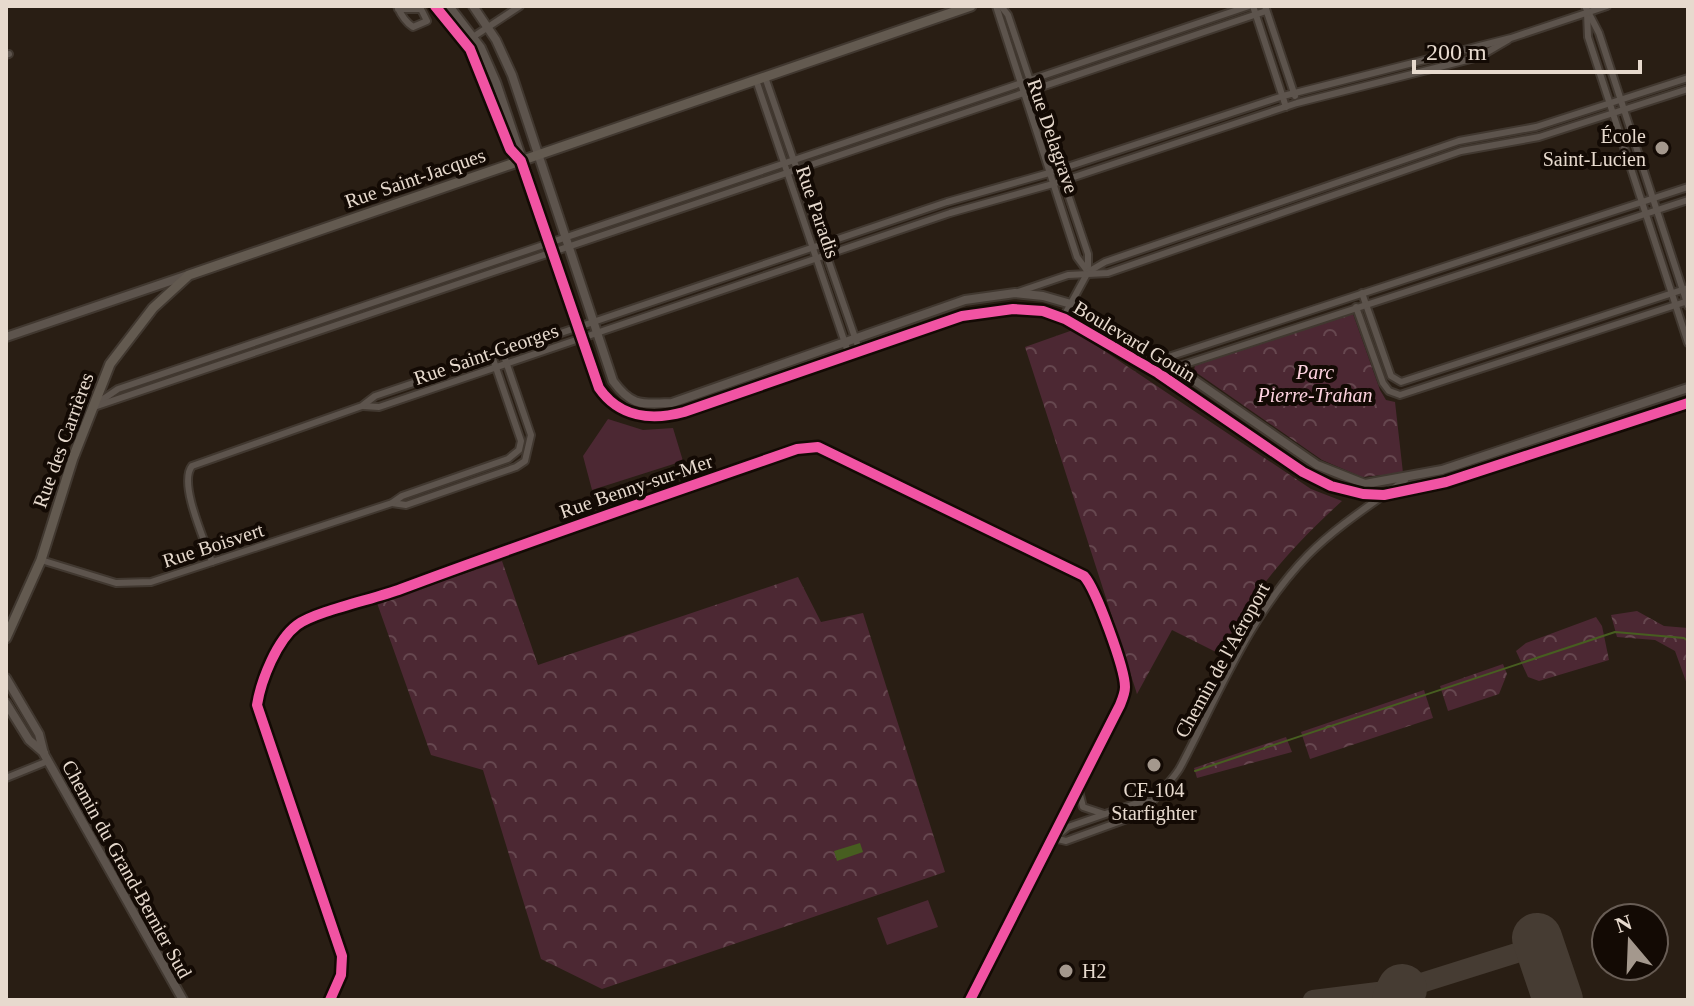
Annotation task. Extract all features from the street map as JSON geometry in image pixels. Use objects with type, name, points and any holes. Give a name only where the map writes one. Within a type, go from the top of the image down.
[{"type":"main road","name":"Rue Saint-Jacques","points":[[189,275],[971,6]]},
{"type":"main road","name":"Rue des Carrières","points":[[6,638],[41,560],[90,408],[124,343],[153,308],[189,275]]},
{"type":"street","points":[[449,6],[473,37],[496,82],[547,243],[599,388],[608,401],[628,413],[647,417],[647,404],[625,398],[613,381],[512,75],[473,6]]},
{"type":"street","points":[[473,37],[520,6]]},
{"type":"street","name":"Rue Delagrave","points":[[999,6],[1008,15],[1030,80],[1088,254],[1088,272]]},
{"type":"street","name":"Rue Delagrave","points":[[999,6],[1022,94],[1077,257],[1088,272]]},
{"type":"street","points":[[90,408],[118,389],[674,198],[1251,6],[1286,107]]},
{"type":"street","name":"Rue Saint-Georges","points":[[212,562],[187,488],[187,472],[192,466],[362,406],[375,396],[947,202],[1060,170],[1283,96],[1511,38],[1586,9],[1607,6]]},
{"type":"street","points":[[398,8],[421,9],[428,18],[421,26],[413,27],[405,22],[398,8]]},
{"type":"street","points":[[90,408],[788,174],[1208,31],[1265,8],[1297,103]]},
{"type":"street","points":[[1352,296],[1383,383],[1392,393],[1400,395],[1688,303],[1599,33],[1586,9]]},
{"type":"street","points":[[1586,9],[1588,37],[1688,343]]},
{"type":"street","points":[[1204,21],[1208,31]]},
{"type":"street","name":"Rue Saint-Georges","points":[[362,406],[379,407],[950,213],[1053,184],[1297,103],[1479,57],[1511,38]]},
{"type":"street","points":[[1143,41],[1146,52]]},
{"type":"street","points":[[1405,67],[1407,77]]},
{"type":"street","name":"Rue Paradis","points":[[760,78],[793,159],[860,352]]},
{"type":"street","name":"Rue Paradis","points":[[760,78],[784,162],[849,355]]},
{"type":"street","points":[[1063,318],[1088,272],[1105,262],[1459,141],[1536,127],[1688,78]]},
{"type":"street","points":[[1015,293],[1068,275],[1108,273],[1461,151],[1539,137],[1688,89]]},
{"type":"street","points":[[908,120],[911,131]]},
{"type":"street","points":[[1536,127],[1539,137]]},
{"type":"street","points":[[1169,133],[1172,143]]},
{"type":"street","points":[[1459,141],[1461,151]]},
{"type":"street","points":[[1144,365],[1688,187]]},
{"type":"street","points":[[1323,188],[1327,199]]},
{"type":"street","points":[[674,198],[678,210]]},
{"type":"street","points":[[1158,373],[1688,200]]},
{"type":"street","points":[[947,202],[950,213]]},
{"type":"street","points":[[1204,229],[1208,240]]},
{"type":"street","points":[[1509,246],[1512,257]]},
{"type":"street","points":[[456,273],[460,285]]},
{"type":"street","name":"Rue Saint-Jacques","points":[[6,337],[189,275]]},
{"type":"street","points":[[706,285],[710,295]]},
{"type":"street","points":[[1362,293],[1391,376],[1398,380],[1685,289]]},
{"type":"street","name":"Boulevard Gouin","points":[[647,404],[672,403],[958,302],[1015,293],[1043,296],[1071,304],[1175,367],[1317,465],[1365,484],[1405,480],[1442,470],[1688,388]]},
{"type":"street","points":[[958,302],[962,316]]},
{"type":"street","name":"Boulevard Gouin","points":[[647,417],[670,416],[697,408],[962,316],[1013,309],[1043,311],[1063,318],[1158,373],[1303,472],[1331,486],[1384,495],[1446,482],[1688,403]]},
{"type":"street","points":[[343,312],[347,324]]},
{"type":"street","points":[[1605,316],[1608,327]]},
{"type":"street","points":[[1255,328],[1259,339]]},
{"type":"street","points":[[1535,339],[1539,350]]},
{"type":"street","points":[[227,353],[230,362]]},
{"type":"street","points":[[492,356],[516,421],[519,450],[528,453],[531,435],[503,353]]},
{"type":"street","points":[[1392,393],[1398,380]]},
{"type":"street","points":[[692,396],[697,408]]},
{"type":"street","points":[[1553,434],[1557,445]]},
{"type":"street","points":[[1522,444],[1525,456]]},
{"type":"street","name":"Rue Benny-sur-Mer","points":[[330,1000],[341,975],[342,956],[257,705],[260,688],[289,631],[301,622],[367,602],[797,449],[827,449],[1061,563],[1090,582],[1125,688],[1079,791],[970,1000]]},
{"type":"street","name":"Rue Boisvert","points":[[41,560],[128,585],[151,582],[392,503],[402,496],[508,459],[519,450]]},
{"type":"street","name":"Rue Boisvert","points":[[392,503],[406,505],[516,467],[528,453]]},
{"type":"street","points":[[1442,470],[1446,482]]},
{"type":"street","name":"Chemin de l'Aéroport","points":[[1053,838],[1066,841],[1146,812],[1150,802],[1178,772],[1246,642],[1284,581],[1330,536],[1405,480]]},
{"type":"street","name":"Chemin du Grand-Bernier Sud","points":[[6,678],[39,734],[46,757],[183,1000]]},
{"type":"street","name":"Chemin du Grand-Bernier Sud","points":[[6,703],[29,740],[46,757]]},
{"type":"street","points":[[6,778],[46,757]]},
{"type":"street","points":[[1079,791],[1083,807],[1105,814]]},
{"type":"street","points":[[1053,838],[1068,827],[1150,802]]},
{"type":"street","points":[[1114,812],[1117,822]]},
{"type":"green space","name":"Parc Pierre-Trahan","points":[[1352,311],[1380,390],[1386,400],[1395,402],[1403,473],[1362,477],[1322,460],[1194,371],[1196,358]]},
{"type":"green space","points":[[1073,330],[1311,489],[1342,501],[1306,535],[1274,572],[1245,611],[1220,654],[1172,630],[1137,694],[1025,347]]},
{"type":"green space","points":[[608,419],[643,430],[673,428],[683,461],[592,490],[583,456]]},
{"type":"green space","points":[[502,561],[538,665],[798,577],[821,622],[863,613],[945,872],[602,989],[541,959],[483,770],[431,755],[377,603]]},
{"type":"green space","points":[[1637,611],[1664,626],[1688,628],[1688,687],[1675,651],[1655,640],[1617,637],[1611,615]]},
{"type":"green space","points":[[1596,617],[1602,626],[1609,660],[1539,681],[1528,677],[1516,651],[1526,643]]},
{"type":"green space","points":[[1503,664],[1507,674],[1499,694],[1448,711],[1440,686]]},
{"type":"green space","points":[[1424,690],[1433,718],[1310,759],[1301,732]]},
{"type":"green space","points":[[1286,737],[1292,752],[1197,778],[1194,768]]},
{"type":"green space","points":[[928,900],[938,927],[887,945],[877,918]]},
{"type":"shaded area","points":[[860,843],[863,852],[837,861],[834,851]]},
{"type":"waterway","points":[[1195,771],[1615,632],[1684,638],[1688,641]]},
{"type":"taxiway","points":[[1313,1000],[1402,989],[1539,946]]},
{"type":"runway","points":[[1537,938],[1558,1000]]},
{"type":"runway","points":[[1397,1000],[1402,989]]},
{"type":"cycle path","points":[[435,6],[470,49],[510,149],[521,161],[599,388],[607,398],[626,411],[648,416],[684,412],[962,316],[1013,309],[1043,311],[1065,319],[1158,373],[1303,472],[1331,486],[1363,494],[1384,495],[1446,482],[1688,403]]},
{"type":"cycle path","points":[[330,1000],[341,975],[342,956],[257,705],[271,661],[290,632],[318,615],[401,589],[797,449],[818,447],[1084,576],[1102,612],[1124,678],[1120,705],[970,1000]]},
{"type":"place","name":"École Saint-Lucien","points":[[1662,148]]},
{"type":"place","name":"CF-104 Starfighter","points":[[1154,765]]},
{"type":"place","name":"H2","points":[[1066,971]]}]
